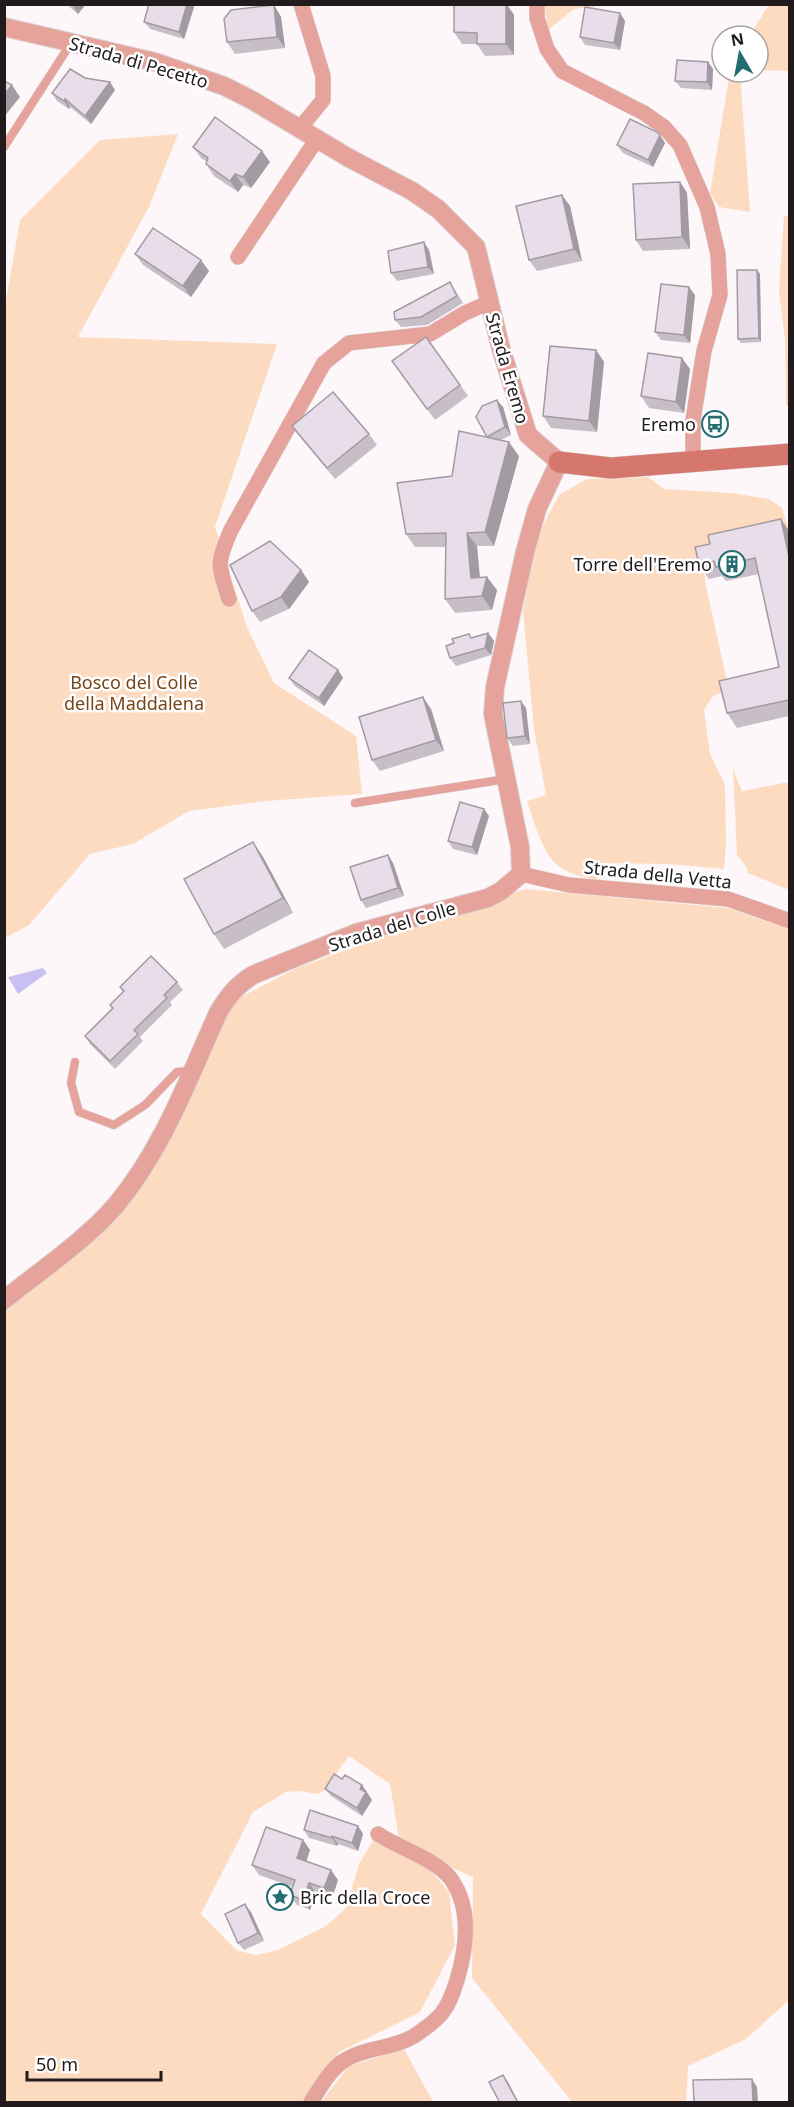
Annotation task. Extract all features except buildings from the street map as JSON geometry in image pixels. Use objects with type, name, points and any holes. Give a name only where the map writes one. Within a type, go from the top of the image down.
[{"type":"main road","points":[[559,462],[611,468],[789,454]]},
{"type":"street","points":[[300,128],[323,100],[323,75],[301,4]]},
{"type":"street","points":[[537,4],[537,18],[547,49],[562,71],[644,113],[664,127],[680,145],[707,207],[718,254],[720,295],[700,374],[693,420],[693,460]]},
{"type":"street","name":"Strada di Pecetto","points":[[4,27],[155,62],[224,86],[412,191]]},
{"type":"street","points":[[238,257],[317,139]]},
{"type":"street","name":"Strada Eremo","points":[[412,191],[438,209],[476,247],[501,349],[528,435],[559,462]]},
{"type":"street","points":[[229,599],[221,573],[220,554],[231,530],[324,363],[349,343],[430,334],[465,313],[490,302]]},
{"type":"street","points":[[521,874],[520,847],[493,714],[495,687],[525,552],[537,509],[559,462]]},
{"type":"street","name":"Strada della Vetta","points":[[521,874],[569,885],[728,899],[789,921]]},
{"type":"street","name":"Strada del Colle","points":[[4,1300],[96,1225],[116,1205],[148,1160],[230,993],[239,984],[253,975],[356,933],[488,898],[501,891],[521,874]]},
{"type":"street","points":[[311,2103],[326,2080],[345,2060],[413,2037],[442,2014],[450,2000],[462,1966],[466,1924],[464,1909],[451,1879],[429,1860],[400,1848],[378,1834]]},
{"type":"lane","points":[[4,147],[72,42]]},
{"type":"lane","points":[[355,803],[506,779]]},
{"type":"lane","points":[[75,1062],[70,1083],[79,1112],[114,1125],[145,1105],[177,1072],[191,1071]]},
{"type":"green space","points":[[545,5],[611,5],[574,9],[547,31]]},
{"type":"green space","points":[[769,5],[789,5],[789,71],[770,70],[770,24],[757,24]]},
{"type":"green space","points":[[728,84],[741,84],[750,212],[719,207],[710,193]]},
{"type":"green space","name":"Bosco del Colle della Maddalena","points":[[178,134],[149,207],[78,337],[277,344],[215,527],[247,627],[274,683],[356,736],[362,794],[266,801],[189,811],[133,844],[90,854],[29,925],[5,938],[4,312],[20,220],[100,140]]},
{"type":"green space","points":[[784,216],[790,217],[789,406],[786,406],[785,340],[779,291]]},
{"type":"green space","points":[[648,477],[664,489],[731,493],[769,499],[782,508],[789,530],[702,552],[706,586],[729,690],[713,696],[704,710],[710,754],[725,785],[724,869],[668,864],[598,863],[597,881],[566,871],[552,860],[539,836],[527,801],[546,795],[534,729],[523,611],[537,537],[559,495],[587,479]]},
{"type":"green space","points":[[733,769],[742,791],[789,782],[789,890],[748,873],[737,855]]},
{"type":"green space","points":[[525,889],[728,908],[789,929],[789,2001],[746,2039],[688,2066],[686,2102],[572,2102],[472,1978],[473,1877],[400,1845],[390,1784],[349,1756],[319,1794],[286,1792],[253,1812],[201,1914],[236,1950],[256,1955],[278,1950],[326,1926],[346,1908],[359,1864],[375,1837],[430,1870],[449,1892],[455,1945],[420,2012],[339,2052],[309,2102],[5,2102],[4,1301],[147,1179],[235,1000],[295,969],[383,936]]},
{"type":"green space","points":[[404,2049],[433,2102],[321,2102],[349,2066]]},
{"type":"shaded area","points":[[43,968],[47,973],[18,994],[8,977]]},
{"type":"place","name":"Eremo","points":[[715,424]]},
{"type":"place","name":"Torre dell'Eremo","points":[[732,564]]},
{"type":"place","name":"Bric della Croce","points":[[280,1897]]}]
